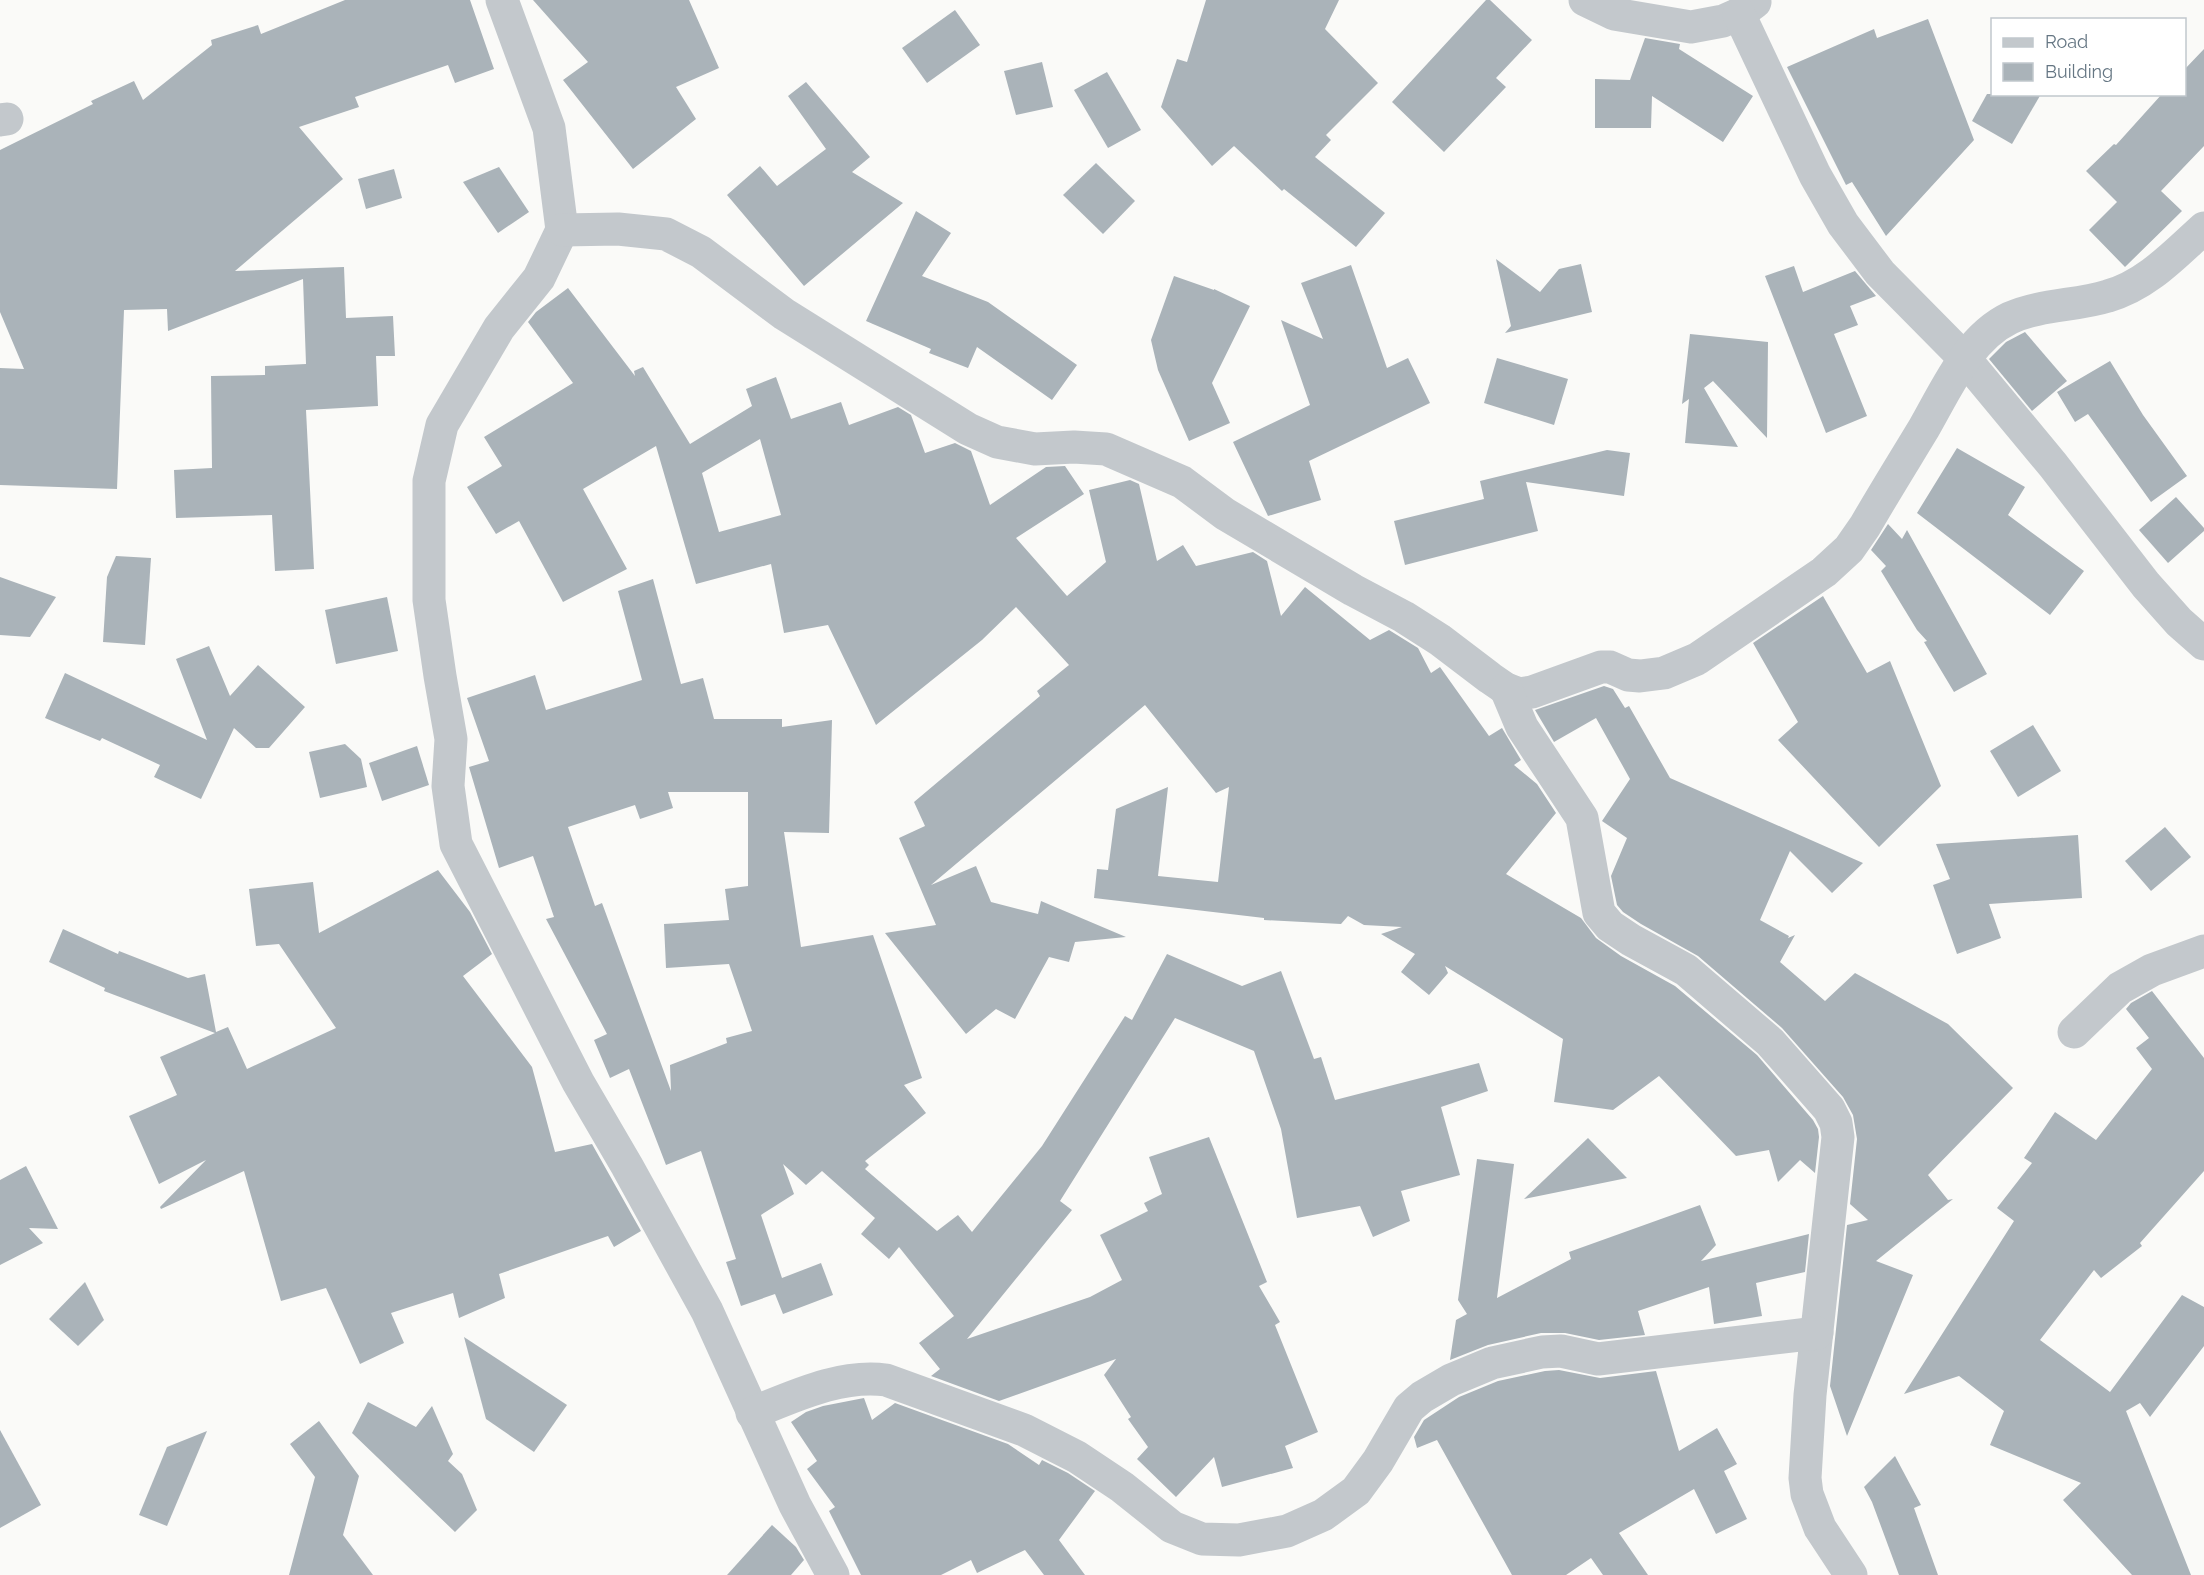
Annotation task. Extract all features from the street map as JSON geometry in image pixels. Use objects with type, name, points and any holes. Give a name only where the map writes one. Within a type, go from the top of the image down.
[{"type":"street","points":[[502,0],[549,128],[562,230],[538,278],[499,328],[442,425],[429,481],[429,600],[451,739],[448,786],[456,844],[578,1082],[707,1311],[795,1505],[833,1575]]},
{"type":"street","points":[[1585,0],[1614,14],[1691,27],[1723,21],[1748,7],[1815,175],[1843,224],[1880,273],[1965,359],[2053,465],[2146,585],[2179,622],[2204,644]]},
{"type":"street","points":[[562,230],[618,230],[666,234],[701,252],[784,314],[968,429],[997,442],[1035,449],[1074,447],[1106,449],[1182,482],[1264,539],[1404,617],[1440,640],[1506,689],[1519,694],[1532,692],[1605,667],[1634,675],[1664,673],[1697,659],[1824,572],[1849,549],[1965,359],[1988,333],[2009,319],[2032,311],[2108,297],[2131,288],[2159,269],[2204,228]]},
{"type":"street","points":[[1506,689],[1522,727],[1582,818],[1599,913],[1610,926],[1686,970],[1770,1042],[1829,1109],[1836,1123],[1838,1137],[1810,1395],[1805,1478],[1807,1494],[1820,1528],[1851,1575]]},
{"type":"street","points":[[2074,1032],[2120,988],[2152,970],[2204,951]]},
{"type":"street","points":[[752,1413],[798,1394],[845,1381],[865,1377],[886,1380],[1024,1430],[1056,1446],[1122,1487],[1172,1527],[1202,1539],[1239,1540],[1287,1531],[1323,1515],[1356,1491],[1378,1461],[1409,1408],[1422,1397],[1451,1380],[1492,1364],[1519,1356],[1561,1351],[1598,1359],[1817,1333]]},
{"type":"building","points":[[345,0],[470,0],[494,69],[455,83],[448,65],[355,97],[359,107],[299,127],[343,179],[235,271],[344,267],[346,318],[393,316],[395,356],[376,356],[378,406],[306,410],[314,569],[275,571],[272,515],[176,518],[174,470],[212,468],[211,376],[265,375],[265,366],[306,364],[303,279],[168,331],[167,309],[124,310],[117,489],[0,485],[0,368],[24,369],[0,312],[0,150],[93,104],[91,101],[134,81],[143,100],[212,45],[211,40],[258,25],[261,34]]},
{"type":"building","points":[[533,0],[689,0],[719,68],[676,87],[696,119],[633,169],[563,80],[588,62]]},
{"type":"building","points":[[1206,0],[1339,0],[1325,29],[1378,83],[1326,135],[1331,140],[1315,157],[1385,213],[1356,247],[1284,189],[1282,191],[1234,146],[1212,166],[1161,107],[1177,59],[1187,62]]},
{"type":"building","points":[[1486,0],[1490,0],[1532,40],[1496,78],[1506,87],[1444,152],[1392,102]]},
{"type":"building","points":[[955,10],[980,45],[927,83],[902,48]]},
{"type":"building","points":[[1928,19],[1974,140],[1886,236],[1852,182],[1846,185],[1787,67],[1874,29],[1877,38]]},
{"type":"building","points":[[1645,38],[1680,44],[1679,49],[1753,96],[1723,142],[1652,96],[1651,128],[1595,128],[1595,79],[1630,80]]},
{"type":"building","points":[[2204,49],[2204,146],[2161,191],[2182,211],[2125,267],[2089,230],[2117,202],[2086,171],[2114,144],[2116,145],[2160,96],[2186,96],[2186,68]]},
{"type":"building","points":[[1042,62],[1053,107],[1016,115],[1004,71]]},
{"type":"building","points":[[1107,72],[1141,130],[1108,148],[1074,90]]},
{"type":"building","points":[[806,82],[870,157],[852,172],[903,203],[804,286],[727,195],[760,166],[777,186],[826,149],[788,96]]},
{"type":"building","points":[[1987,94],[1991,96],[2040,96],[2012,144],[1972,121]]},
{"type":"building","points":[[1096,163],[1135,201],[1103,234],[1063,195]]},
{"type":"building","points":[[499,167],[529,212],[498,233],[463,182]]},
{"type":"building","points":[[394,169],[402,198],[366,209],[358,179]]},
{"type":"building","points":[[916,211],[951,233],[922,276],[988,302],[1077,365],[1052,400],[977,347],[968,368],[929,353],[931,349],[866,321]]},
{"type":"building","points":[[1496,259],[1540,292],[1559,269],[1581,264],[1592,312],[1505,333],[1511,326]]},
{"type":"building","points":[[1351,265],[1387,368],[1408,358],[1430,403],[1309,461],[1321,500],[1268,516],[1233,442],[1310,405],[1281,320],[1323,339],[1301,283]]},
{"type":"building","points":[[1794,266],[1803,292],[1855,271],[1876,296],[1850,306],[1858,325],[1834,334],[1867,416],[1826,433],[1765,276]]},
{"type":"building","points":[[1174,276],[1214,289],[1250,306],[1212,383],[1230,423],[1189,441],[1158,370],[1151,340]]},
{"type":"building","points":[[568,288],[635,376],[634,371],[643,367],[690,444],[752,406],[746,389],[776,377],[791,419],[841,402],[849,425],[898,407],[911,415],[925,453],[955,443],[971,451],[990,505],[1046,467],[1065,466],[1084,494],[1016,538],[1067,596],[1106,562],[1089,490],[1130,480],[1139,484],[1157,561],[1183,545],[1196,566],[1253,552],[1267,561],[1281,616],[1305,587],[1370,640],[1389,630],[1418,648],[1431,673],[1440,667],[1489,736],[1502,728],[1521,760],[1514,765],[1537,784],[1556,813],[1506,874],[1581,918],[1596,938],[1621,956],[1675,986],[1757,1055],[1813,1120],[1818,1129],[1815,1173],[1800,1160],[1778,1182],[1769,1150],[1736,1156],[1659,1076],[1613,1110],[1554,1102],[1563,1039],[1445,966],[1448,973],[1429,995],[1401,972],[1415,954],[1381,934],[1402,927],[1364,925],[1348,916],[1341,924],[1264,920],[1264,918],[1094,898],[1097,869],[1108,870],[1116,809],[1168,787],[1158,876],[1218,882],[1229,787],[1216,793],[1145,705],[931,885],[976,866],[991,902],[1038,914],[1041,901],[1126,937],[1075,942],[1069,962],[1049,957],[1015,1019],[996,1009],[966,1034],[885,933],[936,925],[899,838],[925,826],[914,802],[1040,696],[1037,691],[1069,665],[1016,607],[982,640],[876,725],[828,625],[784,633],[771,564],[696,584],[656,446],[583,489],[627,569],[563,602],[519,521],[496,534],[467,487],[502,466],[484,437],[573,383],[528,322],[536,312]],"holes":[[[760,439],[781,515],[719,532],[702,473]]]},
{"type":"building","points":[[2025,332],[2067,381],[2032,411],[1989,359],[2006,342]]},
{"type":"building","points":[[1690,334],[1768,342],[1767,438],[1713,381],[1704,388],[1738,447],[1685,443],[1689,399],[1682,404]]},
{"type":"building","points":[[1497,358],[1568,379],[1554,425],[1484,403]]},
{"type":"building","points":[[2110,361],[2143,415],[2187,476],[2151,502],[2088,414],[2075,422],[2057,392]]},
{"type":"building","points":[[1957,448],[2025,487],[2008,515],[2084,571],[2050,615],[1917,513]]},
{"type":"building","points":[[1607,450],[1630,453],[1624,496],[1526,482],[1538,531],[1405,565],[1394,521],[1484,499],[1480,481]]},
{"type":"building","points":[[2176,497],[2204,528],[2204,531],[2168,563],[2139,530]]},
{"type":"building","points":[[1888,524],[1902,539],[1907,530],[1987,674],[1954,692],[1924,642],[1927,641],[1917,630],[1881,571],[1886,566],[1871,550]]},
{"type":"building","points":[[116,556],[151,558],[145,645],[103,642],[107,577]]},
{"type":"building","points":[[0,577],[56,597],[30,637],[0,635]]},
{"type":"building","points":[[653,579],[681,684],[703,678],[714,719],[782,719],[782,727],[832,720],[829,833],[784,832],[801,947],[873,935],[922,1078],[904,1085],[926,1113],[865,1161],[869,1165],[865,1169],[937,1231],[958,1215],[972,1232],[1042,1146],[1125,1016],[1132,1020],[1167,954],[1242,986],[1281,971],[1314,1059],[1321,1057],[1335,1100],[1479,1063],[1488,1091],[1441,1107],[1460,1175],[1401,1191],[1410,1221],[1373,1237],[1360,1206],[1297,1218],[1281,1129],[1254,1051],[1175,1018],[1060,1201],[1072,1210],[967,1339],[1090,1297],[1122,1280],[1100,1235],[1148,1211],[1144,1203],[1162,1194],[1149,1157],[1209,1137],[1267,1282],[1259,1286],[1280,1322],[1275,1325],[1318,1432],[1285,1446],[1293,1468],[1222,1487],[1214,1457],[1176,1497],[1137,1459],[1148,1447],[1128,1419],[1131,1417],[1104,1375],[1116,1359],[999,1401],[931,1376],[940,1369],[919,1343],[954,1316],[899,1247],[889,1259],[861,1234],[875,1218],[822,1171],[806,1185],[783,1164],[794,1194],[761,1215],[782,1278],[821,1263],[833,1295],[783,1314],[775,1294],[741,1306],[726,1262],[736,1259],[701,1151],[666,1165],[629,1069],[610,1078],[594,1040],[607,1034],[546,919],[554,917],[533,856],[499,868],[469,767],[489,761],[467,698],[535,675],[546,710],[642,680],[618,591]],"holes":[[[668,792],[748,792],[748,886],[725,889],[729,920],[664,924],[666,968],[729,964],[752,1031],[726,1038],[727,1043],[670,1065],[671,1091],[602,903],[595,906],[568,827],[635,805],[640,819],[673,808]]]},
{"type":"building","points":[[1823,596],[1867,673],[1890,661],[1941,786],[1879,847],[1778,740],[1798,722],[1753,643]]},
{"type":"building","points":[[387,597],[398,651],[336,664],[325,610]]},
{"type":"building","points":[[209,646],[230,696],[258,665],[305,707],[269,748],[256,748],[234,728],[201,799],[154,777],[160,765],[102,738],[100,741],[45,718],[65,673],[207,740],[176,659]]},
{"type":"building","points":[[1604,686],[1613,689],[1625,708],[1629,706],[1670,778],[1863,863],[1832,893],[1790,851],[1760,920],[1789,936],[1788,938],[1795,935],[1780,962],[1825,1001],[1855,973],[1948,1024],[2013,1088],[1928,1175],[1948,1200],[1953,1199],[1876,1261],[1913,1275],[1847,1436],[1830,1386],[1847,1225],[1868,1220],[1850,1204],[1857,1139],[1853,1115],[1843,1097],[1782,1028],[1698,956],[1641,924],[1617,905],[1611,876],[1627,838],[1602,821],[1630,779],[1596,718],[1554,742],[1535,710]]},
{"type":"building","points":[[2033,725],[2061,771],[2018,797],[1990,751]]},
{"type":"building","points":[[345,744],[361,759],[367,787],[320,798],[309,752]]},
{"type":"building","points":[[417,746],[429,785],[382,801],[369,763]]},
{"type":"building","points":[[2165,827],[2191,857],[2151,891],[2125,861]]},
{"type":"building","points":[[2078,835],[2082,898],[1989,904],[2001,938],[1957,954],[1933,885],[1950,879],[1936,844]]},
{"type":"building","points":[[438,870],[470,912],[492,954],[463,976],[532,1067],[555,1152],[592,1144],[641,1231],[614,1247],[608,1236],[499,1274],[505,1298],[459,1318],[453,1293],[391,1313],[404,1343],[360,1364],[326,1288],[281,1301],[244,1171],[161,1209],[160,1207],[206,1160],[159,1184],[129,1116],[177,1095],[160,1057],[215,1033],[104,991],[105,988],[49,962],[63,929],[118,954],[119,951],[188,978],[205,974],[216,1032],[228,1027],[247,1069],[336,1028],[279,944],[256,946],[249,889],[313,882],[319,933]]},
{"type":"building","points":[[2152,991],[2204,1058],[2204,1171],[2140,1243],[2142,1246],[2101,1278],[2094,1270],[2040,1340],[2110,1392],[2182,1295],[2204,1307],[2204,1346],[2150,1417],[2140,1403],[2126,1411],[2191,1575],[2132,1575],[2063,1500],[2081,1483],[1990,1445],[2004,1411],[1959,1376],[1904,1394],[2014,1221],[1997,1208],[2032,1163],[2024,1158],[2055,1112],[2096,1140],[2152,1069],[2136,1048],[2149,1038],[2126,1009],[2131,1003]]},
{"type":"building","points":[[1588,1138],[1627,1178],[1524,1199]]},
{"type":"building","points":[[1477,1159],[1514,1164],[1497,1298],[1571,1259],[1569,1252],[1700,1205],[1716,1245],[1701,1261],[1809,1234],[1805,1272],[1756,1283],[1762,1316],[1714,1324],[1709,1287],[1638,1311],[1645,1335],[1599,1340],[1565,1333],[1541,1333],[1488,1345],[1450,1360],[1456,1320],[1467,1314],[1458,1300]]},
{"type":"building","points":[[26,1166],[58,1229],[29,1228],[43,1243],[0,1265],[0,1180]]},
{"type":"building","points":[[85,1282],[104,1320],[78,1346],[49,1319]]},
{"type":"building","points":[[464,1337],[567,1405],[534,1452],[486,1419]]},
{"type":"building","points":[[1559,1370],[1600,1378],[1656,1371],[1679,1451],[1717,1428],[1737,1464],[1724,1471],[1747,1519],[1716,1534],[1694,1489],[1619,1533],[1648,1575],[1603,1575],[1591,1558],[1566,1575],[1512,1575],[1437,1440],[1417,1448],[1414,1437],[1424,1420],[1459,1397],[1498,1381]]},
{"type":"building","points":[[864,1398],[872,1420],[895,1403],[1008,1444],[1039,1465],[1042,1460],[1068,1473],[1095,1491],[1059,1540],[1085,1575],[1044,1575],[1025,1550],[977,1573],[971,1560],[941,1575],[861,1575],[829,1511],[835,1507],[807,1469],[817,1461],[791,1422],[806,1412],[823,1406]]},
{"type":"building","points":[[368,1402],[416,1427],[432,1406],[453,1454],[448,1461],[462,1474],[477,1510],[455,1532],[352,1433]]},
{"type":"building","points":[[319,1421],[359,1476],[343,1535],[373,1575],[289,1575],[315,1477],[290,1444]]},
{"type":"building","points":[[0,1430],[41,1505],[0,1528]]},
{"type":"building","points":[[207,1431],[167,1526],[139,1515],[167,1447]]},
{"type":"building","points":[[1895,1456],[1921,1505],[1914,1508],[1938,1575],[1899,1575],[1872,1502],[1864,1487]]},
{"type":"building","points":[[772,1525],[796,1547],[804,1560],[791,1575],[727,1575]]}]
